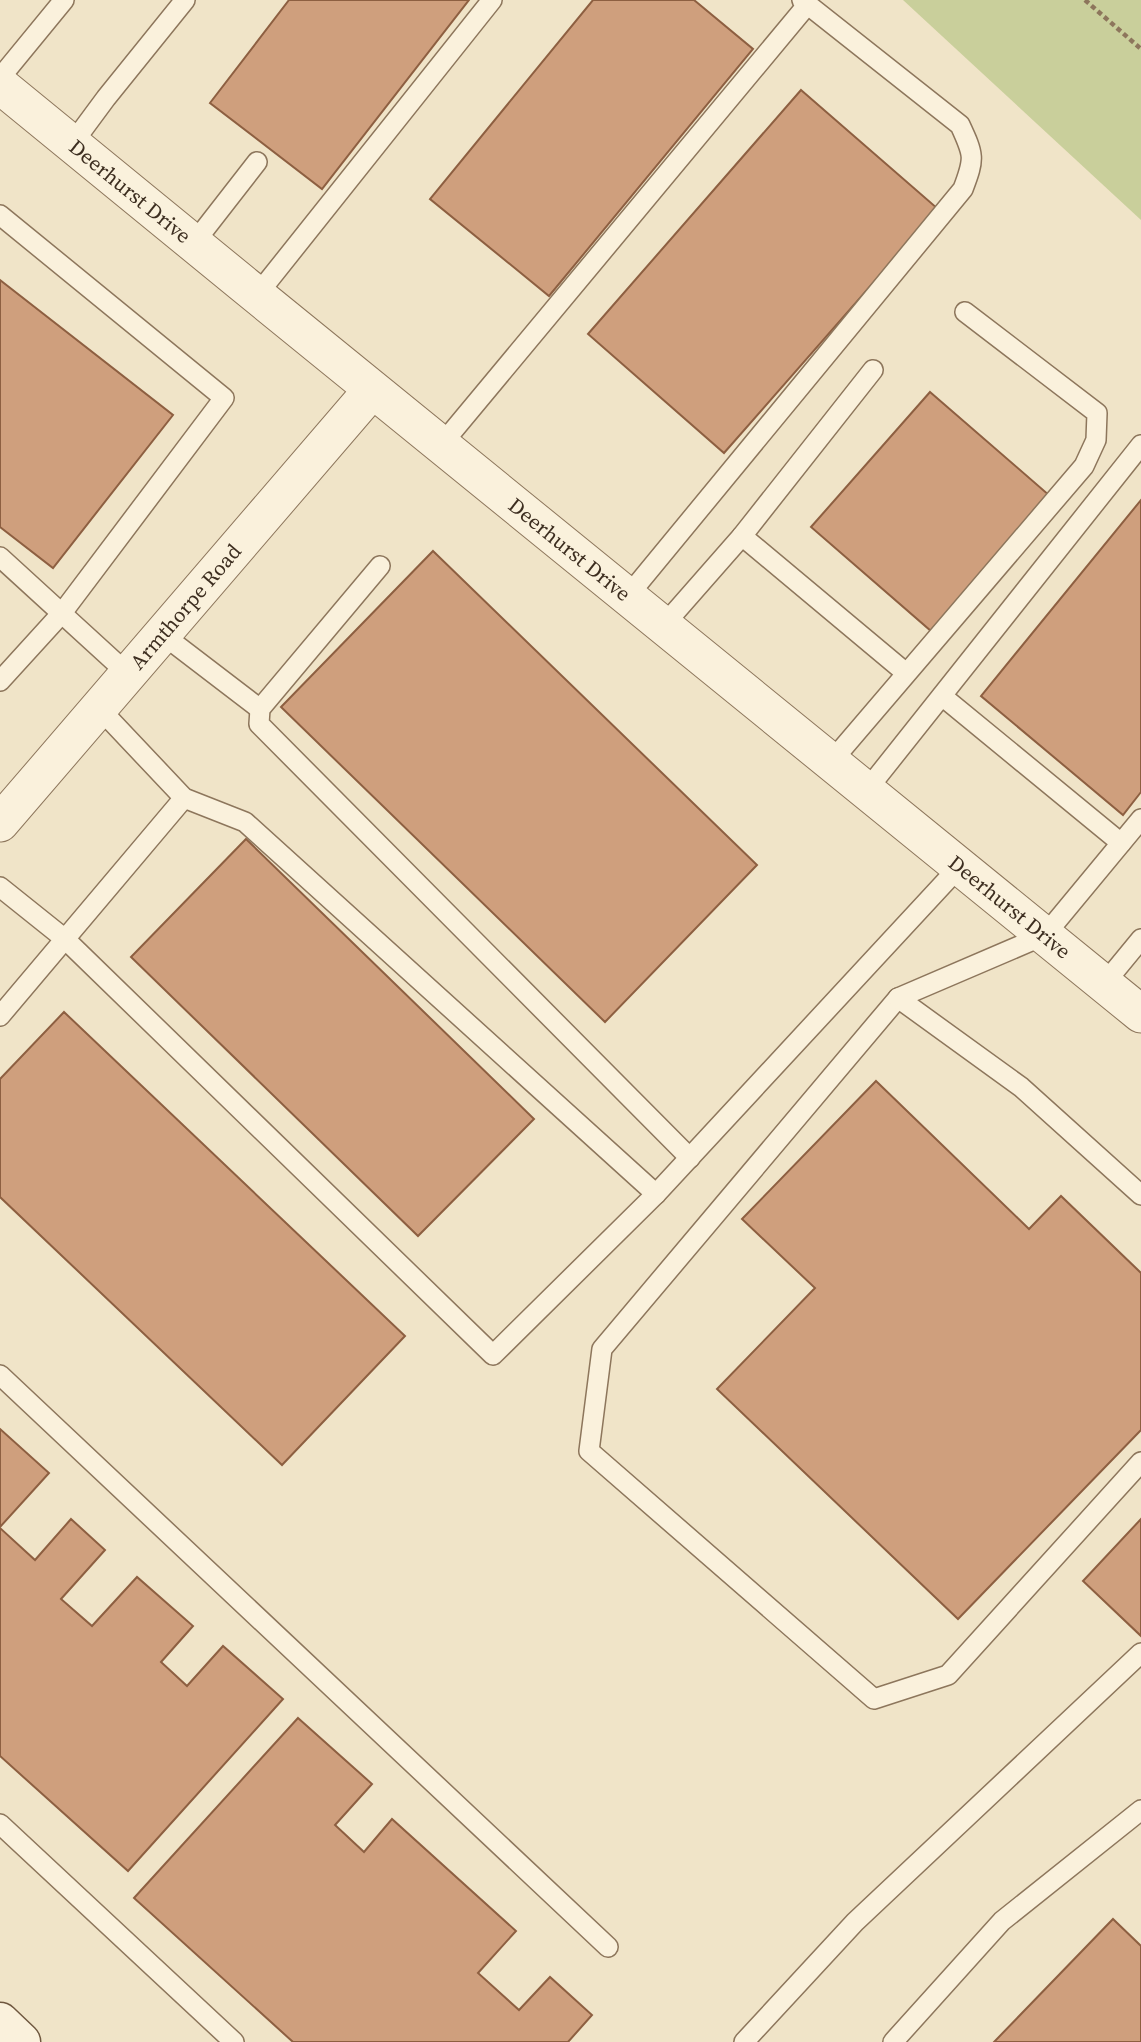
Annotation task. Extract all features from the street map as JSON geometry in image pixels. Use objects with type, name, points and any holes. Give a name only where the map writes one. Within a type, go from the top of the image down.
[{"type":"main road","points":[[0,2022],[21,2042]]},
{"type":"street","name":"Deerhurst Drive","points":[[0,85],[1141,1014]]},
{"type":"street","name":"Armthorpe Road","points":[[0,823],[372,390]]},
{"type":"lane","points":[[0,78],[64,0]]},
{"type":"lane","points":[[72,144],[185,0]]},
{"type":"lane","points":[[257,295],[492,0]]},
{"type":"lane","points":[[442,444],[805,2],[960,125],[971,149],[973,164],[963,189],[628,597]]},
{"type":"lane","points":[[194,243],[257,162]]},
{"type":"lane","points":[[0,215],[224,398],[62,613],[0,681]]},
{"type":"lane","points":[[831,762],[1084,466],[1096,440],[1097,413],[965,312]]},
{"type":"lane","points":[[663,626],[742,536],[873,370]]},
{"type":"lane","points":[[866,791],[1141,445]]},
{"type":"lane","points":[[742,536],[906,673]]},
{"type":"lane","points":[[0,557],[128,674]]},
{"type":"lane","points":[[380,566],[260,709],[259,724],[690,1158]]},
{"type":"lane","points":[[162,634],[260,709]]},
{"type":"lane","points":[[942,696],[1121,843]]},
{"type":"lane","points":[[99,708],[184,798],[245,822],[656,1194]]},
{"type":"lane","points":[[0,1016],[184,798]]},
{"type":"lane","points":[[1141,819],[1045,935],[898,999],[602,1349],[589,1451],[874,1699],[948,1675],[1141,1462]]},
{"type":"lane","points":[[0,887],[65,939],[493,1355],[656,1194],[960,866]]},
{"type":"lane","points":[[1104,984],[1141,939]]},
{"type":"lane","points":[[898,999],[1021,1087],[1141,1195]]},
{"type":"lane","points":[[0,1375],[608,1947]]},
{"type":"lane","points":[[744,2042],[855,1922],[1141,1653]]},
{"type":"lane","points":[[893,2042],[1002,1922],[1141,1810]]},
{"type":"lane","points":[[0,1824],[234,2042]]},
{"type":"path","points":[[1085,0],[1141,49]]},
{"type":"green space","points":[[903,0],[1141,0],[1141,220]]},
{"type":"building","points":[[289,0],[469,0],[322,189],[210,103]]},
{"type":"building","points":[[593,0],[694,0],[753,49],[549,296],[430,199]]},
{"type":"building","points":[[801,90],[938,209],[724,453],[588,334]]},
{"type":"building","points":[[0,280],[173,415],[53,568],[0,527]]},
{"type":"building","points":[[930,392],[1050,496],[931,631],[811,527]]},
{"type":"building","points":[[1141,500],[1141,792],[1123,815],[981,696]]},
{"type":"building","points":[[433,551],[757,865],[605,1022],[281,707]]},
{"type":"building","points":[[246,839],[534,1119],[418,1236],[131,957]]},
{"type":"building","points":[[64,1012],[405,1336],[282,1465],[0,1197],[0,1079]]},
{"type":"building","points":[[876,1081],[1029,1229],[1061,1196],[1141,1273],[1141,1430],[958,1619],[717,1389],[815,1288],[742,1219]]},
{"type":"building","points":[[0,1429],[49,1473],[0,1527]]},
{"type":"building","points":[[71,1519],[105,1550],[61,1599],[92,1626],[137,1577],[193,1626],[161,1662],[187,1686],[223,1646],[283,1699],[128,1871],[0,1756],[0,1528],[35,1560]]},
{"type":"building","points":[[1141,1519],[1141,1636],[1083,1581]]},
{"type":"building","points":[[298,1718],[372,1784],[335,1825],[364,1852],[392,1819],[516,1931],[478,1973],[519,2010],[550,1977],[592,2015],[568,2042],[293,2042],[134,1898]]},
{"type":"building","points":[[1113,1919],[1141,1946],[1141,2042],[994,2042]]}]
